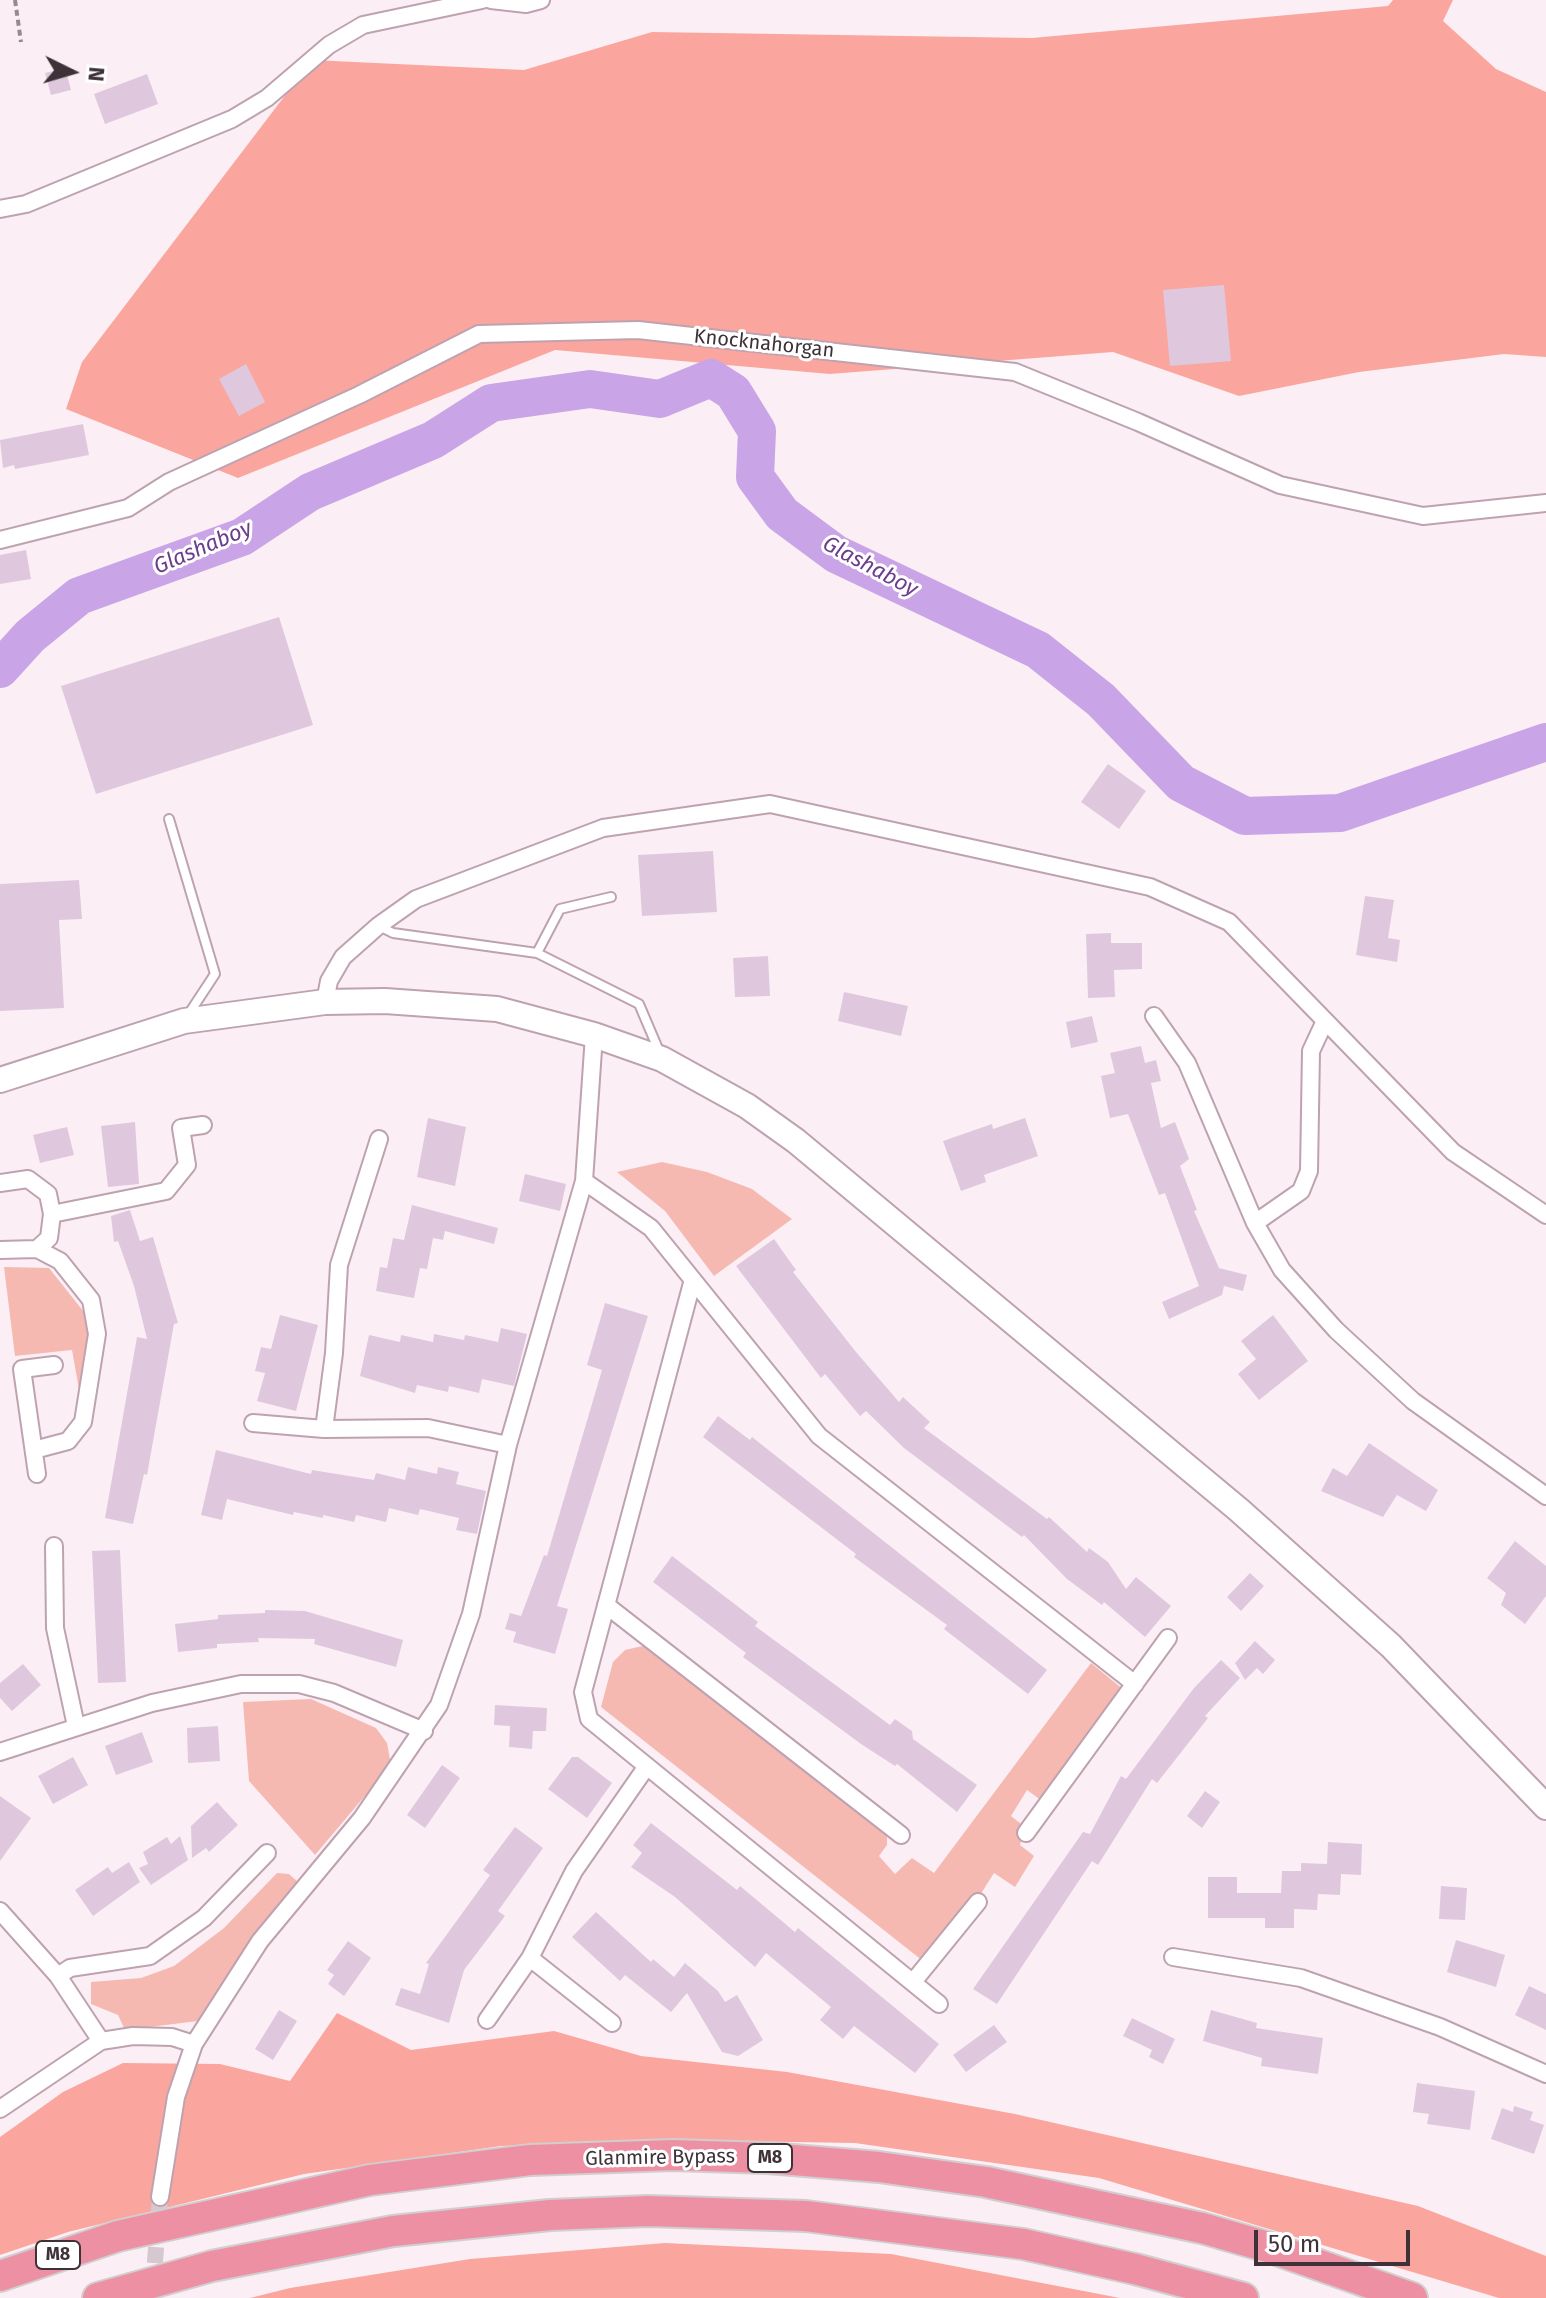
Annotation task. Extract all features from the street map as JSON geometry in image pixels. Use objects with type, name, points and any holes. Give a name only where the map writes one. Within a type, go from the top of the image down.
[{"type":"highway","name":"Glanmire Bypass","points":[[0,2276],[118,2236],[370,2180],[530,2160],[673,2155],[879,2167],[1015,2187],[1202,2228],[1271,2248],[1412,2298]]},
{"type":"highway","points":[[98,2298],[212,2266],[393,2231],[550,2215],[648,2211],[806,2216],[1008,2242],[1135,2269],[1243,2298]]},
{"type":"main road","points":[[0,1080],[184,1021],[325,1002],[385,1001],[497,1009],[594,1035],[662,1059],[747,1106],[796,1141],[1239,1510],[1391,1646],[1546,1807]]},
{"type":"street","points":[[0,209],[26,204],[232,119],[267,98],[329,45],[363,25],[482,0]]},
{"type":"street","points":[[491,0],[526,4],[541,0]]},
{"type":"street","name":"Knocknahorgan","points":[[0,540],[128,508],[169,482],[479,334],[638,330],[1015,372],[1280,485],[1423,516],[1546,503]]},
{"type":"street","points":[[325,1002],[329,981],[343,957],[378,926],[416,899],[603,828],[770,804],[1150,887],[1229,922],[1453,1152],[1546,1215]]},
{"type":"street","points":[[1154,1016],[1187,1063],[1255,1223],[1282,1270],[1336,1330],[1413,1401],[1546,1496]]},
{"type":"street","points":[[1255,1223],[1301,1191],[1309,1171],[1311,1051],[1325,1021]]},
{"type":"street","points":[[160,2197],[176,2097],[194,2044],[260,1941],[362,1818],[439,1705],[471,1614],[508,1445],[584,1181],[594,1035]]},
{"type":"street","points":[[52,1214],[166,1191],[187,1165],[181,1128],[203,1125]]},
{"type":"street","points":[[324,1429],[334,1353],[339,1265],[379,1139]]},
{"type":"street","points":[[0,1183],[28,1179],[48,1194],[52,1214],[49,1238],[37,1249]]},
{"type":"street","points":[[584,1181],[651,1228],[692,1283],[744,1340],[819,1436],[1135,1684]]},
{"type":"street","points":[[0,1250],[37,1249],[60,1261],[91,1300],[97,1334],[83,1422],[68,1441],[34,1450]]},
{"type":"street","points":[[692,1283],[583,1692],[589,1719],[939,2004]]},
{"type":"street","points":[[37,1474],[22,1369],[54,1365]]},
{"type":"street","points":[[253,1423],[324,1429],[428,1428],[508,1445]]},
{"type":"street","points":[[54,1546],[55,1628],[76,1726]]},
{"type":"street","points":[[606,1605],[901,1835]]},
{"type":"street","points":[[1026,1833],[1168,1638]]},
{"type":"street","points":[[0,1752],[152,1703],[241,1684],[299,1684],[334,1693],[424,1731]]},
{"type":"street","points":[[487,2020],[530,1958],[574,1871],[647,1766]]},
{"type":"street","points":[[58,1976],[70,1968],[150,1956],[204,1918],[267,1853]]},
{"type":"street","points":[[913,1982],[978,1902]]},
{"type":"street","points":[[0,1911],[58,1976],[101,2041]]},
{"type":"street","points":[[1173,1957],[1301,1978],[1440,2027],[1546,2074]]},
{"type":"street","points":[[530,1958],[612,2023]]},
{"type":"street","points":[[0,2109],[101,2041],[133,2036],[172,2037],[194,2044]]},
{"type":"lane","points":[[169,819],[215,974],[184,1021]]},
{"type":"lane","points":[[537,953],[560,909],[611,897]]},
{"type":"lane","points":[[378,926],[393,933],[537,953],[639,1004],[662,1059]]},
{"type":"path","points":[[15,0],[21,42]]},
{"type":"shaded area","points":[[1393,0],[1453,0],[1443,21],[1496,69],[1546,92],[1546,357],[1504,354],[1359,372],[1239,396],[1113,352],[830,374],[555,350],[238,478],[66,409],[82,362],[312,60],[524,70],[652,32],[1032,38],[1388,6]]},
{"type":"shaded area","points":[[662,1162],[707,1172],[752,1189],[792,1219],[714,1276],[665,1211],[617,1172]]},
{"type":"shaded area","points":[[4,1267],[49,1268],[84,1312],[90,1330],[80,1395],[72,1350],[15,1356]]},
{"type":"shaded area","points":[[647,1645],[887,1836],[887,1845],[879,1856],[895,1874],[912,1858],[934,1873],[1091,1663],[1124,1690],[1042,1801],[1027,1790],[1011,1816],[1025,1827],[1020,1845],[1034,1856],[1015,1887],[994,1873],[940,1958],[923,1961],[601,1707],[613,1662],[625,1650]]},
{"type":"shaded area","points":[[311,1699],[376,1728],[387,1743],[391,1765],[315,1855],[249,1781],[243,1702]]},
{"type":"shaded area","points":[[277,1873],[289,1874],[298,1882],[236,1962],[198,2021],[125,2030],[118,2015],[91,2004],[91,1982],[141,1978],[174,1966],[224,1928]]},
{"type":"shaded area","points":[[337,2013],[411,2050],[554,2031],[641,2056],[787,2072],[1015,2114],[1418,2206],[1546,2256],[1546,2298],[1499,2298],[1099,2178],[855,2143],[667,2140],[501,2146],[304,2174],[68,2232],[0,2255],[0,2137],[63,2092],[123,2063],[220,2064],[290,2081]]},
{"type":"shaded area","points":[[665,2243],[891,2254],[1120,2298],[250,2298],[290,2288],[470,2259]]},
{"type":"building","points":[[65,68],[71,90],[51,95],[45,73]]},
{"type":"building","points":[[147,74],[158,104],[105,124],[94,94]]},
{"type":"building","points":[[1224,285],[1231,361],[1170,366],[1163,290]]},
{"type":"building","points":[[246,364],[265,402],[239,416],[219,379]]},
{"type":"building","points":[[83,424],[89,455],[15,469],[14,465],[3,468],[0,440]]},
{"type":"building","points":[[26,550],[31,579],[0,584],[0,555]]},
{"type":"building","points":[[279,617],[313,725],[96,794],[61,686]]},
{"type":"building","points":[[1108,764],[1146,791],[1119,829],[1081,802]]},
{"type":"building","points":[[713,851],[717,912],[642,916],[638,855]]},
{"type":"building","points":[[79,880],[82,919],[59,920],[64,1008],[0,1011],[0,884]]},
{"type":"building","points":[[1365,896],[1394,900],[1388,938],[1400,940],[1397,962],[1356,955]]},
{"type":"building","points":[[1111,933],[1111,943],[1142,943],[1142,969],[1114,970],[1115,997],[1088,998],[1086,934]]},
{"type":"building","points":[[768,956],[770,996],[735,997],[733,958]]},
{"type":"building","points":[[844,992],[908,1006],[901,1036],[838,1021]]},
{"type":"building","points":[[1092,1016],[1098,1042],[1071,1048],[1066,1022]]},
{"type":"building","points":[[1141,1046],[1145,1063],[1156,1060],[1161,1081],[1151,1083],[1161,1128],[1175,1122],[1189,1159],[1180,1166],[1197,1210],[1194,1211],[1219,1268],[1247,1275],[1243,1291],[1224,1286],[1222,1295],[1169,1319],[1162,1302],[1199,1286],[1165,1193],[1159,1195],[1128,1114],[1110,1118],[1101,1076],[1115,1073],[1110,1053]]},
{"type":"building","points":[[428,1118],[466,1127],[455,1186],[417,1177]]},
{"type":"building","points":[[1025,1118],[1038,1156],[984,1175],[986,1182],[961,1191],[943,1141],[992,1124],[993,1129]]},
{"type":"building","points":[[135,1122],[139,1184],[108,1187],[101,1126]]},
{"type":"building","points":[[67,1127],[74,1155],[40,1163],[33,1135]]},
{"type":"building","points":[[525,1174],[566,1184],[560,1211],[519,1201]]},
{"type":"building","points":[[412,1205],[498,1228],[494,1244],[445,1231],[443,1240],[433,1238],[427,1269],[420,1268],[414,1298],[376,1291],[380,1267],[387,1268],[393,1238],[404,1240]]},
{"type":"building","points":[[130,1210],[140,1241],[153,1237],[178,1323],[174,1324],[147,1475],[144,1474],[133,1524],[105,1518],[137,1337],[147,1339],[134,1286],[118,1241],[114,1242],[111,1216]]},
{"type":"building","points":[[774,1239],[796,1270],[793,1272],[856,1352],[899,1402],[903,1397],[930,1422],[924,1428],[1047,1519],[1049,1517],[1087,1552],[1089,1548],[1108,1562],[1126,1589],[1136,1577],[1171,1606],[1145,1637],[1104,1602],[1102,1605],[1067,1579],[1024,1535],[1022,1537],[904,1448],[866,1411],[860,1416],[825,1374],[821,1378],[736,1266]]},
{"type":"building","points":[[605,1303],[648,1316],[557,1606],[568,1609],[555,1654],[513,1642],[516,1632],[505,1629],[510,1613],[521,1616],[544,1555],[547,1556],[602,1370],[587,1365]]},
{"type":"building","points":[[280,1315],[318,1325],[296,1411],[257,1401],[265,1373],[255,1371],[261,1347],[271,1349]]},
{"type":"building","points":[[1273,1315],[1308,1361],[1259,1400],[1238,1374],[1256,1359],[1241,1341]]},
{"type":"building","points":[[501,1328],[527,1334],[514,1386],[482,1379],[479,1393],[449,1386],[448,1392],[417,1385],[415,1393],[360,1376],[369,1335],[400,1342],[401,1335],[433,1342],[434,1334],[464,1340],[465,1335],[498,1342]]},
{"type":"building","points":[[718,1416],[750,1440],[752,1437],[1047,1670],[1028,1694],[944,1629],[947,1625],[854,1557],[856,1554],[703,1437]]},
{"type":"building","points":[[1369,1443],[1438,1490],[1426,1511],[1397,1495],[1383,1517],[1321,1491],[1333,1468],[1347,1476]]},
{"type":"building","points":[[216,1450],[311,1474],[312,1470],[374,1480],[376,1473],[405,1480],[408,1467],[437,1474],[438,1467],[459,1472],[456,1484],[486,1491],[477,1534],[456,1530],[459,1518],[420,1509],[418,1515],[389,1508],[386,1522],[356,1515],[354,1522],[323,1515],[323,1518],[294,1512],[293,1515],[227,1499],[222,1520],[201,1515]]},
{"type":"building","points":[[1515,1541],[1546,1566],[1546,1596],[1525,1624],[1501,1605],[1506,1593],[1487,1578]]},
{"type":"building","points":[[120,1550],[126,1682],[98,1683],[92,1551]]},
{"type":"building","points":[[672,1556],[758,1622],[755,1626],[890,1725],[895,1719],[912,1731],[913,1739],[977,1785],[957,1812],[897,1764],[895,1766],[861,1744],[743,1657],[746,1653],[653,1582]]},
{"type":"building","points":[[1250,1573],[1264,1586],[1241,1611],[1227,1597]]},
{"type":"building","points":[[265,1610],[305,1611],[403,1640],[396,1667],[314,1644],[315,1639],[258,1638],[259,1642],[217,1644],[217,1648],[178,1652],[175,1624],[218,1619],[218,1615],[265,1613]]},
{"type":"building","points":[[1255,1641],[1275,1660],[1263,1674],[1257,1668],[1245,1680],[1235,1663]]},
{"type":"building","points":[[1221,1660],[1240,1678],[1205,1716],[1208,1718],[1157,1783],[1152,1779],[1098,1865],[1092,1861],[997,2004],[973,1989],[1083,1832],[1090,1834],[1121,1776],[1126,1779],[1194,1688]]},
{"type":"building","points":[[23,1664],[41,1685],[12,1711],[0,1698],[0,1683]]},
{"type":"building","points":[[495,1705],[547,1708],[546,1731],[533,1731],[532,1749],[509,1747],[510,1726],[494,1725]]},
{"type":"building","points":[[218,1726],[220,1761],[188,1763],[187,1728]]},
{"type":"building","points":[[142,1732],[153,1762],[116,1775],[105,1746]]},
{"type":"building","points":[[73,1757],[88,1785],[53,1804],[38,1776]]},
{"type":"building","points":[[572,1757],[578,1757],[612,1783],[587,1818],[548,1789]]},
{"type":"building","points":[[442,1765],[460,1778],[425,1828],[407,1815]]},
{"type":"building","points":[[1205,1791],[1220,1802],[1202,1828],[1187,1816]]},
{"type":"building","points":[[0,1796],[31,1818],[0,1861]]},
{"type":"building","points":[[217,1802],[238,1825],[209,1852],[206,1848],[192,1858],[191,1826]]},
{"type":"building","points":[[651,1823],[737,1890],[740,1886],[795,1932],[798,1928],[939,2044],[915,2073],[854,2026],[843,2039],[820,2020],[831,2007],[766,1953],[755,1967],[675,1897],[631,1867],[642,1853],[633,1845]]},
{"type":"building","points":[[515,1827],[543,1848],[498,1911],[505,1916],[464,1970],[449,2023],[395,2005],[401,1988],[420,1994],[429,1964],[426,1963],[490,1875],[483,1870]]},
{"type":"building","points":[[180,1836],[188,1860],[151,1885],[139,1868],[148,1864],[143,1852],[167,1837],[171,1844]]},
{"type":"building","points":[[1328,1842],[1362,1844],[1361,1875],[1341,1874],[1340,1895],[1318,1894],[1317,1910],[1294,1909],[1294,1928],[1265,1928],[1265,1918],[1208,1918],[1208,1877],[1237,1877],[1237,1893],[1281,1893],[1282,1871],[1301,1871],[1301,1863],[1327,1864]]},
{"type":"building","points":[[129,1862],[140,1882],[93,1916],[75,1890],[108,1867],[112,1873]]},
{"type":"building","points":[[1441,1886],[1467,1888],[1465,1920],[1439,1919]]},
{"type":"building","points":[[596,1912],[651,1962],[653,1959],[674,1977],[685,1963],[718,1991],[725,2002],[737,1995],[763,2040],[738,2056],[722,2052],[687,1993],[671,2012],[625,1975],[620,1981],[572,1937]]},
{"type":"building","points":[[1456,1940],[1505,1955],[1496,1987],[1447,1972]]},
{"type":"building","points":[[348,1941],[371,1958],[344,1996],[328,1984],[334,1975],[327,1970]]},
{"type":"building","points":[[1529,1986],[1546,1994],[1546,2030],[1515,2015]]},
{"type":"building","points":[[279,2010],[297,2021],[273,2060],[255,2049]]},
{"type":"building","points":[[1211,2010],[1257,2023],[1256,2028],[1323,2038],[1318,2074],[1261,2066],[1262,2058],[1203,2041]]},
{"type":"building","points":[[1132,2018],[1175,2039],[1163,2064],[1149,2057],[1152,2050],[1123,2036]]},
{"type":"building","points":[[994,2025],[1007,2042],[966,2072],[953,2055]]},
{"type":"building","points":[[1417,2083],[1475,2091],[1470,2130],[1427,2124],[1429,2114],[1413,2112]]},
{"type":"building","points":[[1514,2106],[1533,2112],[1530,2120],[1544,2125],[1534,2154],[1491,2139],[1502,2108],[1513,2112]]},
{"type":"waterway","name":"Glashaboy","points":[[0,669],[30,636],[79,596],[242,537],[310,492],[433,440],[491,403],[590,389],[660,399],[711,378],[733,392],[757,431],[755,477],[782,514],[836,554],[1038,650],[1101,700],[1181,783],[1245,816],[1340,813],[1546,742]]},
{"type":"tunnel","points":[[153,2287],[160,2197]]}]
